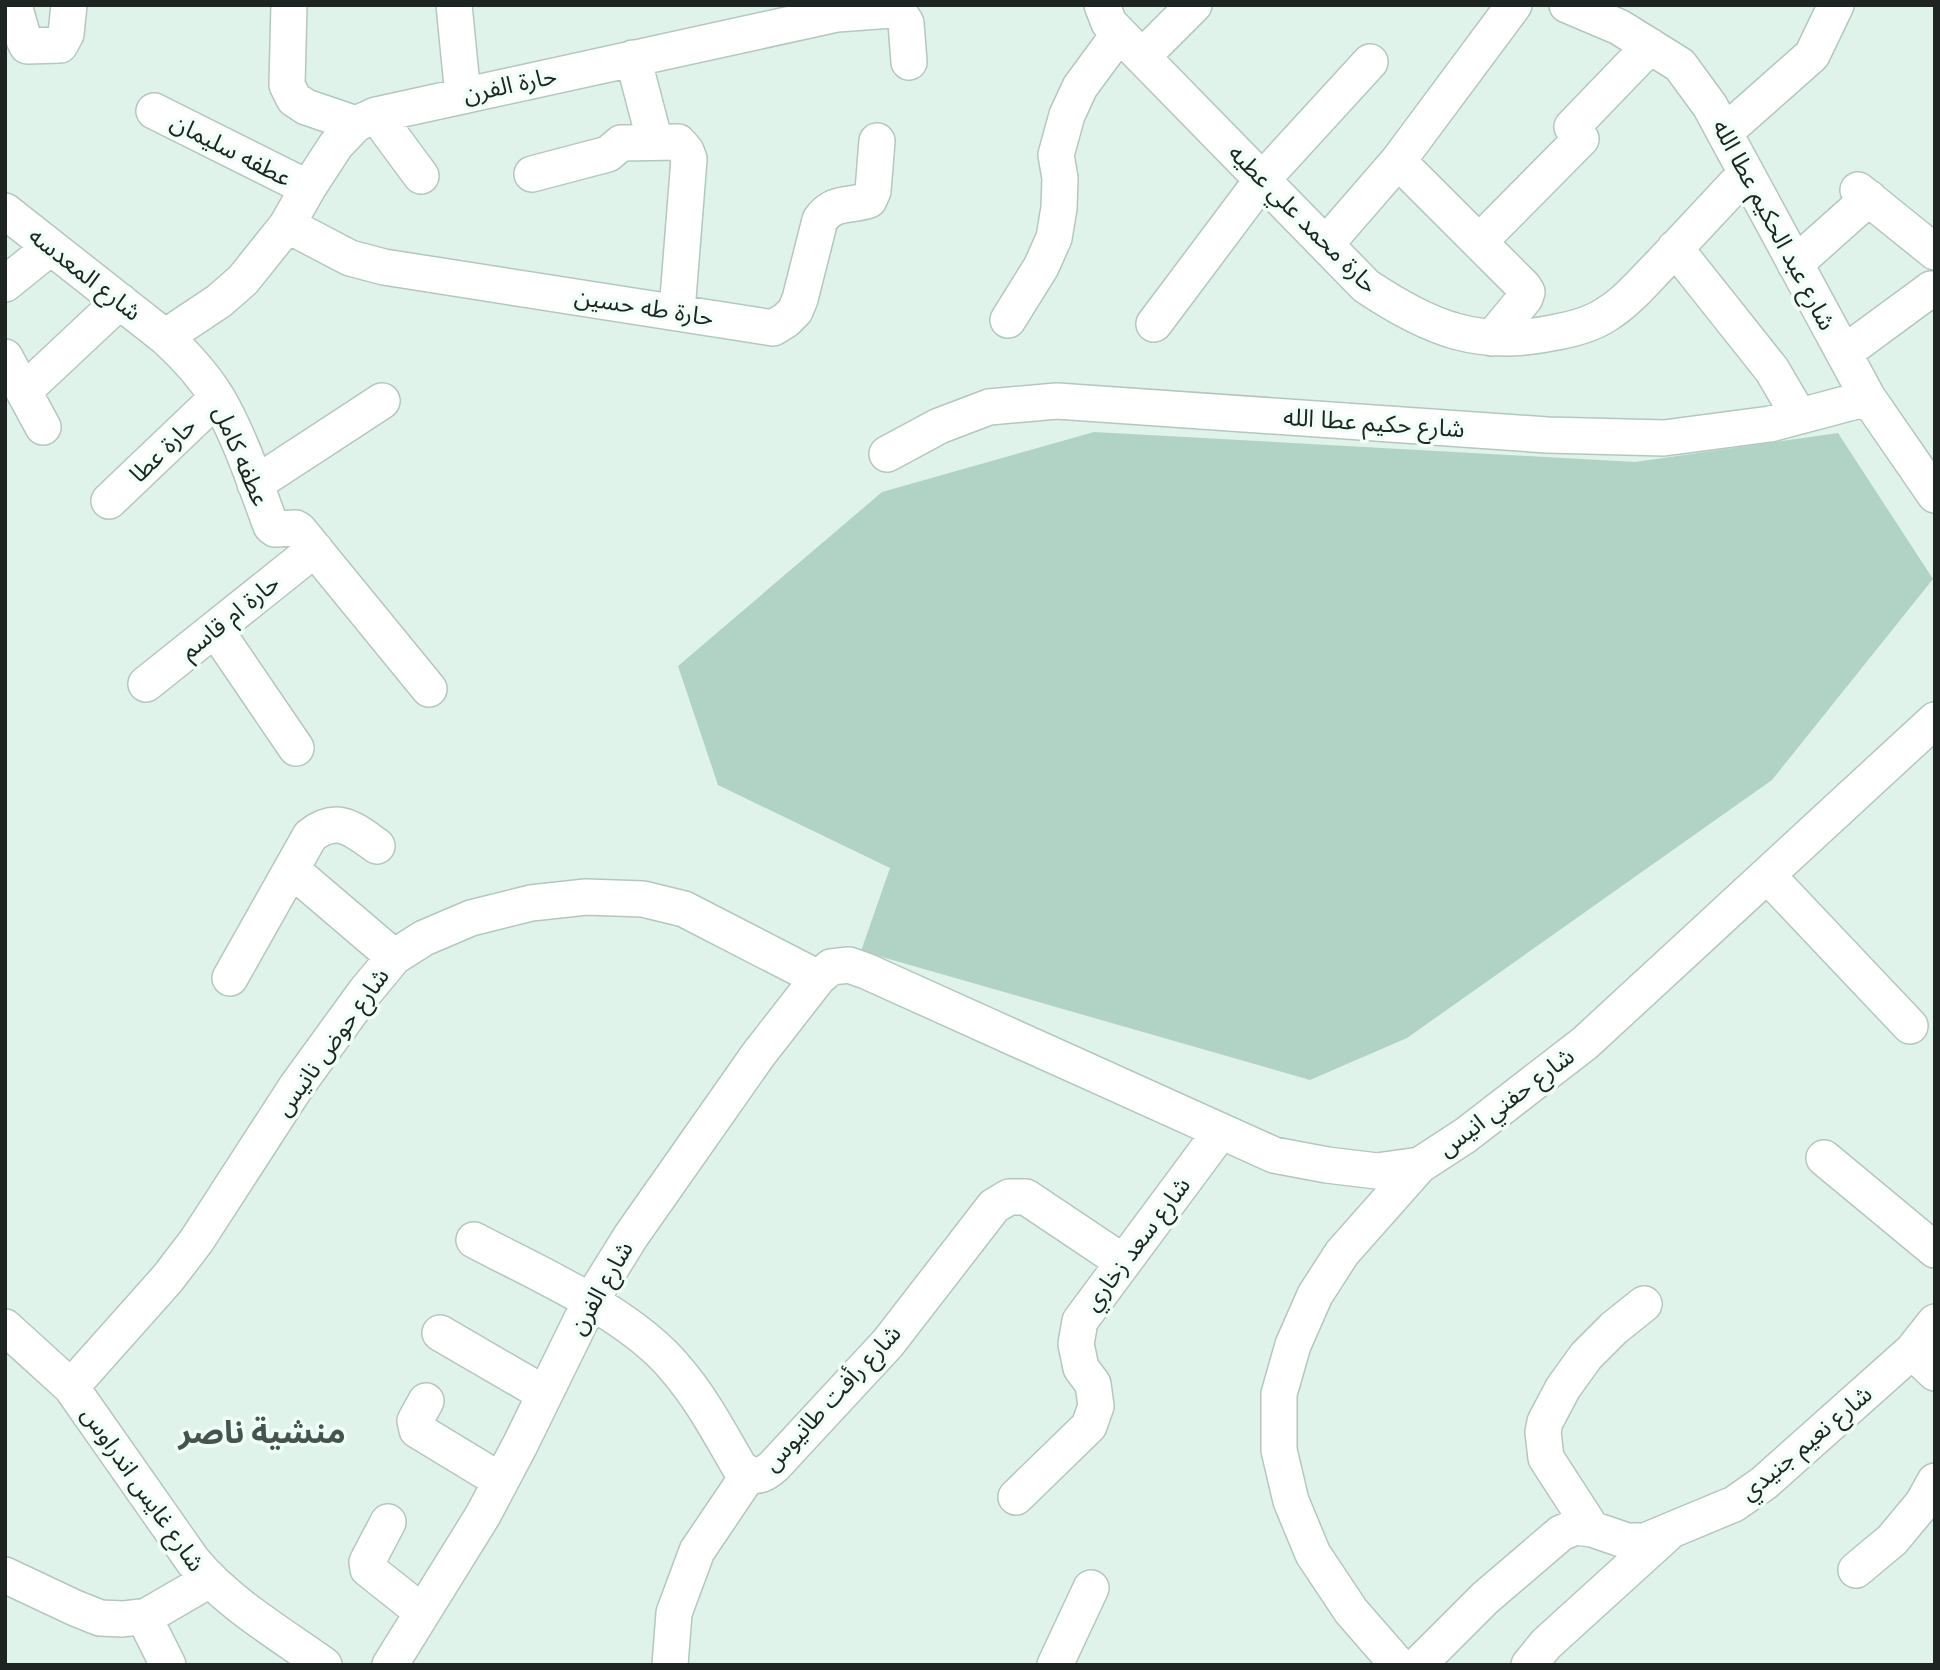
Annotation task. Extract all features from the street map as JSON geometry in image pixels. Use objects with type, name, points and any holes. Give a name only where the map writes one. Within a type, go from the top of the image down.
[{"type":"street","points":[[14,5],[27,46],[60,45],[66,34],[69,5]]},
{"type":"street","points":[[289,5],[286,85],[294,99],[306,107],[366,119],[421,176]]},
{"type":"street","points":[[454,5],[463,96]]},
{"type":"street","points":[[1008,320],[1041,267],[1054,238],[1060,178],[1056,155],[1067,115],[1112,23],[1194,5]]},
{"type":"street","points":[[1326,244],[1398,161],[1514,5]]},
{"type":"street","name":"شارع عبد الحكيم عطا الله","points":[[1567,5],[1619,27],[1679,65],[1710,106],[1868,398],[1933,489]]},
{"type":"street","points":[[1724,132],[1812,55],[1836,5]]},
{"type":"street","name":"حارة الفرن","points":[[366,119],[837,15],[892,10],[901,15],[906,23],[909,62]]},
{"type":"street","name":"حارة محمد علي عطيه","points":[[1112,23],[1366,285],[1399,308],[1428,323],[1460,333],[1492,338],[1532,338],[1570,329],[1607,315],[1637,289],[1746,173]]},
{"type":"street","points":[[1479,242],[1580,141],[1572,127],[1650,46]]},
{"type":"street","points":[[633,58],[655,142]]},
{"type":"street","points":[[1154,324],[1262,180],[1370,62]]},
{"type":"street","name":"عطفه سليمان","points":[[154,111],[308,188]]},
{"type":"street","points":[[165,337],[243,280],[287,225],[336,145],[366,119]]},
{"type":"street","name":"حارة طه حسين","points":[[287,225],[350,258],[384,267],[773,328],[795,311],[820,220],[826,212],[845,203],[869,200],[873,191],[877,141]]},
{"type":"street","points":[[532,174],[608,154],[621,143],[682,144],[689,159],[677,311]]},
{"type":"street","points":[[1398,161],[1527,292],[1492,338]]},
{"type":"street","points":[[1795,264],[1864,194],[1935,252]]},
{"type":"street","name":"شارع المعدسه","points":[[5,211],[165,337]]},
{"type":"street","points":[[5,284],[51,247]]},
{"type":"street","points":[[1675,248],[1772,370],[1799,416]]},
{"type":"street","points":[[1844,354],[1931,289]]},
{"type":"street","points":[[24,391],[120,300]]},
{"type":"street","name":"عطفه كامل","points":[[165,337],[187,357],[217,398],[236,436],[271,526],[280,530],[296,528],[429,689]]},
{"type":"street","points":[[5,357],[43,427]]},
{"type":"street","name":"حارة عطا","points":[[109,501],[217,398]]},
{"type":"street","name":"شارع حكيم عطا الله","points":[[887,454],[939,426],[989,407],[1057,401],[1547,435],[1664,438],[1769,424],[1868,398]]},
{"type":"street","points":[[255,484],[382,401]]},
{"type":"street","name":"حارة ام قاسم","points":[[146,684],[315,549]]},
{"type":"street","points":[[215,629],[296,748]]},
{"type":"street","name":"شارع حفني انيس","points":[[866,971],[1274,1154],[1327,1165],[1377,1171],[1420,1165],[1466,1135],[1585,1043],[1935,720]]},
{"type":"street","points":[[230,978],[310,836],[321,827],[337,824],[354,829],[377,846]]},
{"type":"street","points":[[292,870],[394,957]]},
{"type":"street","points":[[1767,875],[1910,1026]]},
{"type":"street","name":"شارع حوض نانيس","points":[[71,1387],[168,1278],[189,1250],[296,1087],[358,1001],[394,957],[424,938],[471,918],[531,903],[586,897],[643,899],[684,909],[818,978]]},
{"type":"street","name":"شارع الفرن","points":[[390,1665],[483,1515],[590,1302],[631,1236],[758,1055],[818,978],[831,967],[849,965],[866,971]]},
{"type":"street","name":"شارع سعد زخاري","points":[[1016,1496],[1089,1426],[1096,1406],[1093,1384],[1081,1368],[1076,1345],[1080,1321],[1221,1131]]},
{"type":"street","points":[[1824,1158],[1935,1250]]},
{"type":"street","points":[[1398,1665],[1351,1611],[1313,1554],[1291,1501],[1279,1450],[1279,1394],[1293,1345],[1315,1295],[1342,1252],[1420,1165]]},
{"type":"street","name":"شارع رأفت طانيوس","points":[[474,1240],[590,1302],[645,1338],[674,1367],[698,1397],[740,1468],[749,1474],[758,1475],[774,1466],[888,1343],[994,1206],[1009,1197],[1026,1197],[1123,1262]]},
{"type":"street","points":[[1592,1529],[1546,1458],[1543,1432],[1545,1422],[1563,1388],[1587,1356],[1614,1328],[1644,1304]]},
{"type":"street","name":"شارع نعيم جنيدي","points":[[1418,1665],[1485,1598],[1561,1533],[1575,1527],[1592,1529],[1627,1541],[1645,1541],[1734,1504],[1924,1362],[1935,1322]]},
{"type":"street","name":"شارع غايس اندراوس","points":[[5,1327],[71,1387],[209,1580],[324,1665]]},
{"type":"street","points":[[440,1333],[545,1394]]},
{"type":"street","points":[[426,1401],[415,1421],[417,1430],[501,1481]]},
{"type":"street","points":[[670,1665],[674,1613],[697,1551],[749,1474]]},
{"type":"street","points":[[1856,1570],[1892,1540],[1922,1504],[1935,1481]]},
{"type":"street","points":[[388,1522],[367,1562],[368,1569],[422,1612]]},
{"type":"street","points":[[1529,1665],[1546,1644],[1669,1531]]},
{"type":"street","points":[[5,1575],[100,1618],[123,1619],[147,1615],[209,1580]]},
{"type":"street","points":[[1055,1665],[1091,1588]]},
{"type":"street","points":[[147,1615],[150,1629],[168,1665]]},
{"type":"green space","points":[[1094,432],[1635,462],[1838,433],[1933,579],[1772,780],[1407,1038],[1310,1080],[861,951],[890,868],[718,785],[678,666],[882,492]]},
{"type":"district","name":"منشية ناصر","points":[[262,1432]]}]
